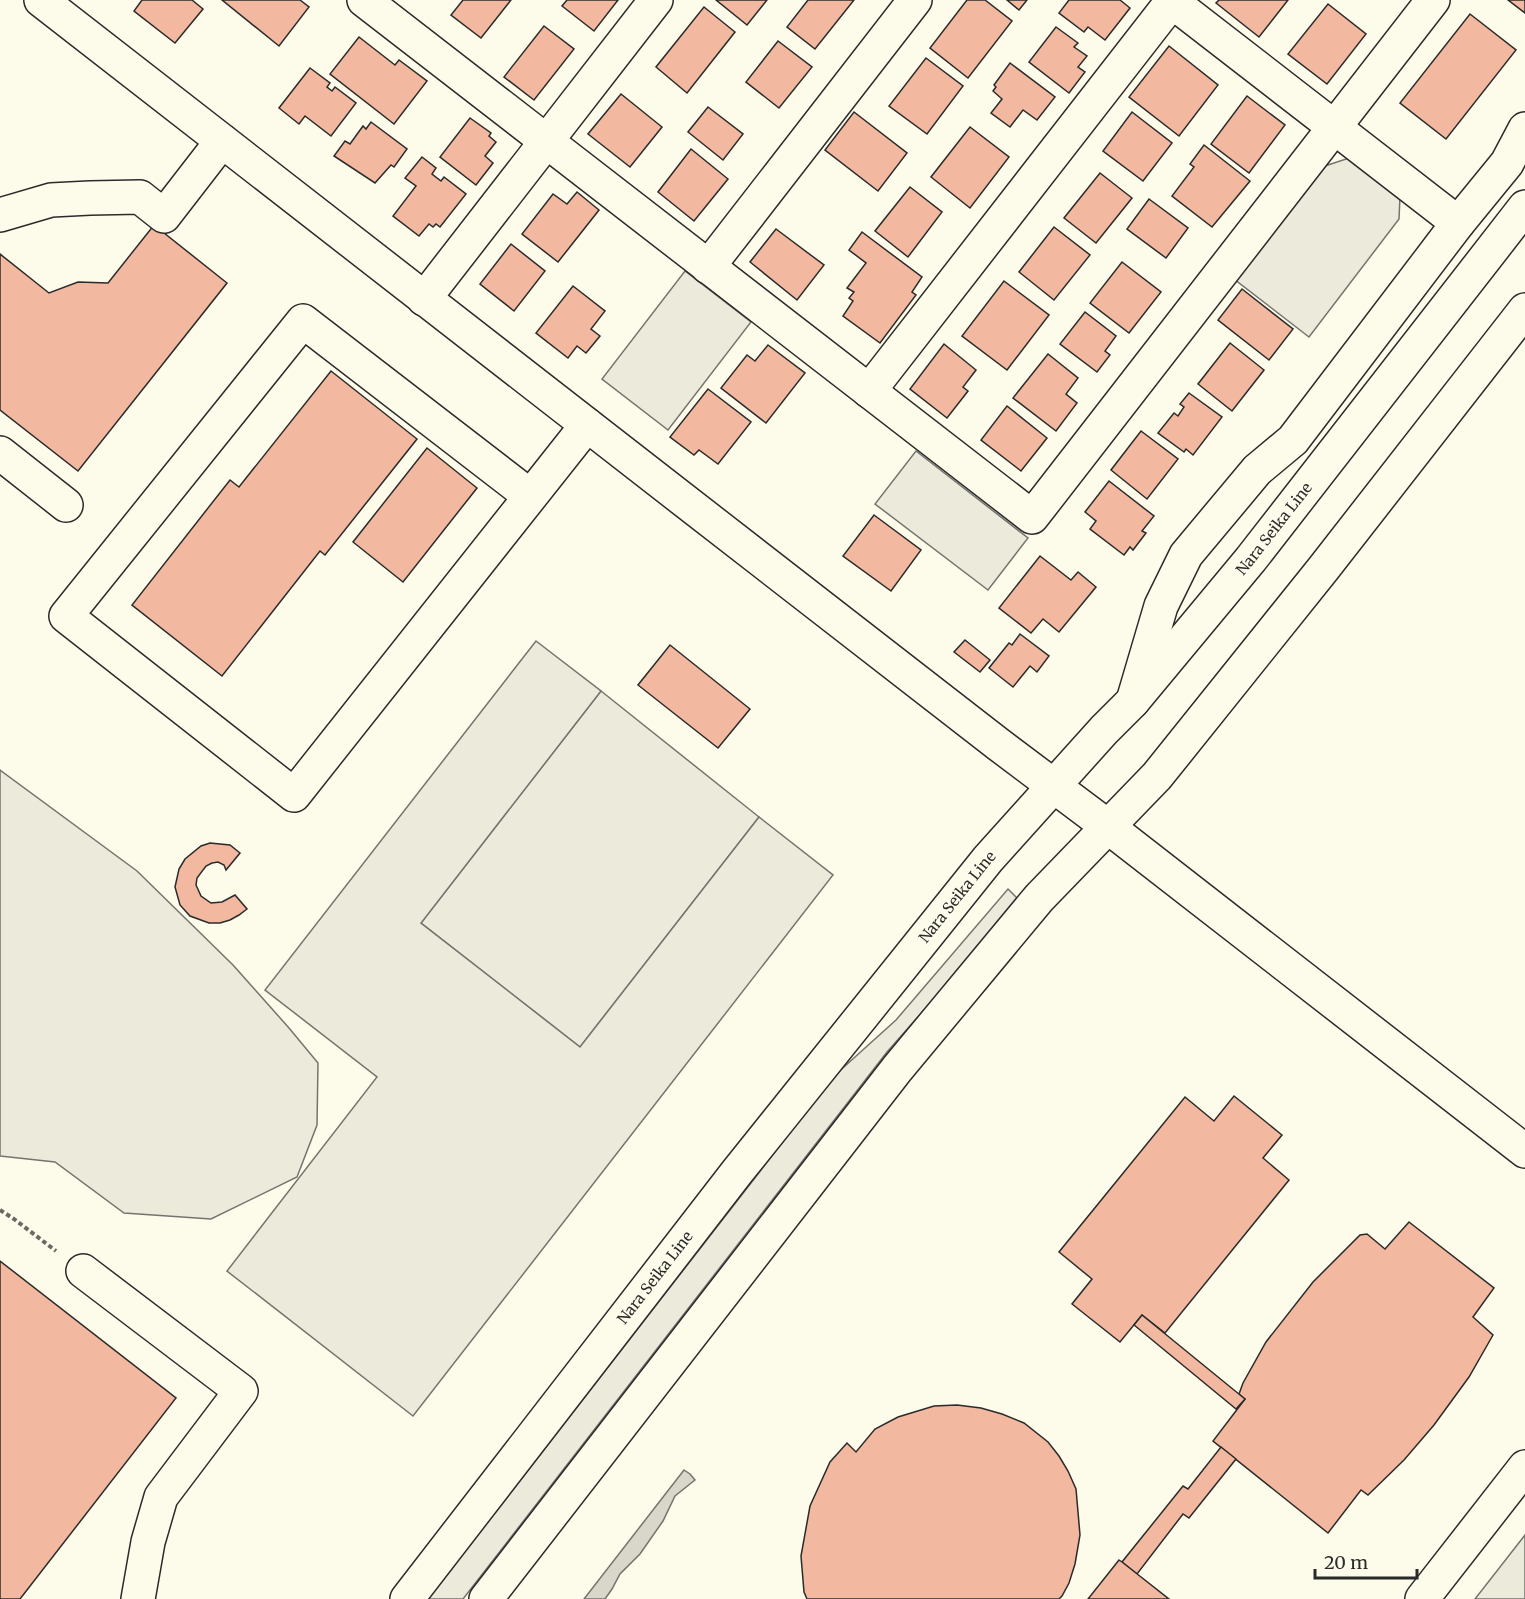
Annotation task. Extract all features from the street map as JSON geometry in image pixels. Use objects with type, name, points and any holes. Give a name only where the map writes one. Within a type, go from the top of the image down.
[{"type":"street","points":[[41,0],[1525,1151]]},
{"type":"street","points":[[424,299],[656,0]]},
{"type":"street","points":[[708,267],[915,0]]},
{"type":"street","points":[[382,6],[546,141],[1032,518],[1433,0]]},
{"type":"street","points":[[869,391],[1171,1],[1458,223]]},
{"type":"street","points":[[1133,701],[1161,606],[1186,555],[1257,471],[1293,440],[1458,223],[1507,163],[1525,129]]},
{"type":"street","points":[[0,215],[51,200],[140,197],[164,216],[222,141]]},
{"type":"street","name":"Nara Seika Line","points":[[407,1599],[737,1172],[988,859],[1053,785],[1133,701],[1251,559],[1525,207]]},
{"type":"street","points":[[486,1599],[897,1069],[1039,898],[1157,776],[1323,569],[1525,310]]},
{"type":"street","points":[[530,496],[303,321],[66,616],[294,795],[587,425]]},
{"type":"street","points":[[0,453],[66,505]]},
{"type":"street","points":[[83,1271],[241,1391],[162,1497],[148,1542],[138,1599]]},
{"type":"street","points":[[1422,1599],[1525,1467]]},
{"type":"path","points":[[0,1210],[83,1271]]},
{"type":"shaded area","points":[[1349,158],[1400,196],[1399,219],[1309,337],[1234,279],[1325,166]]},
{"type":"shaded area","points":[[685,271],[751,322],[668,430],[602,379]]},
{"type":"shaded area","points":[[916,451],[1028,538],[988,590],[875,504]]},
{"type":"shaded area","points":[[536,641],[601,691],[421,923],[580,1047],[759,817],[833,875],[413,1416],[227,1271],[377,1077],[265,990]]},
{"type":"shaded area","points":[[601,691],[759,817],[580,1047],[421,923]]},
{"type":"shaded area","points":[[0,770],[137,871],[233,965],[318,1063],[317,1125],[297,1177],[211,1219],[124,1213],[55,1162],[0,1156]]},
{"type":"shaded area","points":[[1008,889],[1020,901],[887,1052],[463,1599],[428,1599],[834,1076],[896,1020]]},
{"type":"shaded area","points":[[684,1470],[695,1480],[675,1496],[663,1521],[640,1554],[620,1574],[605,1599],[584,1599]]},
{"type":"shaded area","points":[[1525,1535],[1525,1599],[1475,1599]]},
{"type":"building","points":[[142,0],[192,0],[203,9],[175,43],[134,11]]},
{"type":"building","points":[[222,0],[300,0],[309,7],[279,46]]},
{"type":"building","points":[[463,0],[511,0],[481,38],[451,15]]},
{"type":"building","points":[[567,0],[618,0],[594,31],[562,6]]},
{"type":"building","points":[[716,0],[767,0],[747,25]]},
{"type":"building","points":[[808,0],[854,0],[815,49],[787,27]]},
{"type":"building","points":[[967,0],[985,0],[1012,21],[968,78],[930,48]]},
{"type":"building","points":[[1007,0],[1027,0],[1019,10]]},
{"type":"building","points":[[1069,0],[1120,0],[1130,8],[1105,40],[1088,27],[1084,32],[1059,13]]},
{"type":"building","points":[[1219,0],[1288,0],[1259,37],[1216,3]]},
{"type":"building","points":[[1508,0],[1525,0],[1525,13]]},
{"type":"building","points":[[1328,4],[1366,34],[1327,84],[1288,54]]},
{"type":"building","points":[[704,7],[735,32],[687,93],[656,67]]},
{"type":"building","points":[[1470,14],[1516,50],[1446,139],[1400,103]]},
{"type":"building","points":[[544,26],[574,49],[534,100],[504,77]]},
{"type":"building","points":[[1056,27],[1078,43],[1074,47],[1087,56],[1078,67],[1085,72],[1069,93],[1029,62]]},
{"type":"building","points":[[359,37],[395,65],[399,60],[427,81],[394,124],[330,74]]},
{"type":"building","points":[[778,41],[812,67],[779,108],[746,82]]},
{"type":"building","points":[[1169,46],[1218,85],[1179,136],[1129,97]]},
{"type":"building","points":[[926,58],[963,86],[927,134],[889,106]]},
{"type":"building","points":[[1010,63],[1055,97],[1037,120],[1023,110],[1010,127],[991,113],[1002,99],[993,91],[996,87],[994,85]]},
{"type":"building","points":[[310,68],[330,83],[327,87],[332,91],[335,87],[356,103],[331,136],[305,116],[299,124],[279,108]]},
{"type":"building","points":[[621,94],[662,127],[630,167],[588,134]]},
{"type":"building","points":[[1247,96],[1285,125],[1249,173],[1211,144]]},
{"type":"building","points":[[708,107],[743,134],[723,160],[688,132]]},
{"type":"building","points":[[854,112],[907,153],[878,191],[825,150]]},
{"type":"building","points":[[1132,112],[1172,143],[1143,181],[1103,151]]},
{"type":"building","points":[[470,118],[491,133],[489,136],[496,142],[485,156],[493,163],[476,185],[440,157]]},
{"type":"building","points":[[371,122],[407,149],[394,167],[391,165],[375,183],[334,156],[345,141],[350,144],[363,126],[366,129]]},
{"type":"building","points":[[970,127],[1009,157],[970,208],[931,177]]},
{"type":"building","points":[[1204,145],[1250,181],[1212,227],[1172,196],[1194,167],[1190,164]]},
{"type":"building","points":[[691,149],[728,179],[694,221],[658,192]]},
{"type":"building","points":[[422,157],[436,168],[432,174],[441,181],[444,177],[466,194],[440,227],[436,224],[433,227],[429,224],[419,236],[393,216],[416,186],[405,178]]},
{"type":"building","points":[[1100,173],[1132,198],[1096,243],[1064,218]]},
{"type":"building","points":[[910,187],[942,212],[908,257],[875,231]]},
{"type":"building","points":[[577,192],[599,210],[558,262],[522,234],[553,194],[567,204]]},
{"type":"building","points":[[1149,199],[1188,228],[1166,258],[1127,229]]},
{"type":"building","points":[[154,225],[227,283],[78,471],[0,410],[0,254],[49,293],[78,282],[108,283]]},
{"type":"building","points":[[1054,227],[1090,255],[1054,300],[1019,272]]},
{"type":"building","points":[[776,229],[824,265],[797,300],[750,262]]},
{"type":"building","points":[[862,232],[922,277],[912,292],[916,295],[880,343],[843,316],[853,301],[849,298],[854,292],[847,288],[866,263],[849,250]]},
{"type":"building","points":[[511,244],[545,271],[514,311],[480,284]]},
{"type":"building","points":[[1122,262],[1161,292],[1129,333],[1090,303]]},
{"type":"building","points":[[1004,281],[1049,315],[1007,370],[962,336]]},
{"type":"building","points":[[573,286],[605,311],[591,329],[600,336],[586,353],[577,346],[568,358],[536,333]]},
{"type":"building","points":[[1242,289],[1293,329],[1269,360],[1218,320]]},
{"type":"building","points":[[1085,312],[1116,336],[1105,351],[1110,355],[1097,372],[1060,344]]},
{"type":"building","points":[[1230,343],[1264,370],[1232,411],[1198,384]]},
{"type":"building","points":[[944,344],[976,370],[963,387],[968,391],[947,418],[910,389]]},
{"type":"building","points":[[768,345],[805,373],[766,423],[721,388],[747,355],[755,361]]},
{"type":"building","points":[[1048,354],[1078,378],[1066,394],[1077,403],[1056,431],[1013,398]]},
{"type":"building","points":[[331,371],[417,439],[325,555],[320,551],[222,676],[132,605],[230,480],[239,487]]},
{"type":"building","points":[[708,389],[751,422],[718,464],[699,450],[694,455],[670,437]]},
{"type":"building","points":[[1189,393],[1222,417],[1193,455],[1186,449],[1184,452],[1158,433],[1174,413],[1178,416],[1184,407],[1180,404]]},
{"type":"building","points":[[1007,406],[1047,438],[1021,471],[981,440]]},
{"type":"building","points":[[1141,431],[1178,459],[1147,499],[1111,470]]},
{"type":"building","points":[[427,448],[477,488],[403,582],[353,542]]},
{"type":"building","points":[[1109,481],[1154,516],[1142,531],[1146,533],[1133,550],[1130,547],[1124,555],[1090,529],[1096,521],[1085,512]]},
{"type":"building","points":[[874,515],[921,550],[891,591],[843,556]]},
{"type":"building","points":[[1040,556],[1071,580],[1078,572],[1096,587],[1059,632],[1043,619],[1031,633],[999,608]]},
{"type":"building","points":[[1020,634],[1049,656],[1037,672],[1030,666],[1013,687],[989,668],[1009,643],[1012,645]]},
{"type":"building","points":[[965,640],[990,660],[980,672],[954,652]]},
{"type":"building","points":[[670,645],[750,709],[718,748],[638,685]]},
{"type":"building","points":[[210,843],[230,845],[240,853],[226,870],[224,865],[218,862],[206,866],[197,878],[196,885],[201,896],[211,903],[222,902],[235,895],[247,909],[230,920],[220,923],[209,923],[190,916],[180,905],[175,887],[179,869],[185,859],[201,846]]},
{"type":"building","points":[[1234,1096],[1282,1135],[1263,1158],[1289,1180],[1165,1333],[1142,1315],[1120,1342],[1072,1304],[1092,1279],[1059,1252],[1185,1097],[1214,1121]]},
{"type":"building","points":[[1409,1222],[1494,1288],[1473,1317],[1493,1335],[1469,1377],[1434,1425],[1404,1460],[1368,1495],[1361,1490],[1328,1533],[1213,1441],[1245,1399],[1239,1394],[1243,1383],[1266,1342],[1313,1282],[1360,1235],[1367,1234],[1385,1249]]},
{"type":"building","points":[[0,1261],[176,1398],[20,1599],[0,1599]]},
{"type":"building","points":[[1142,1315],[1245,1399],[1236,1409],[1134,1325]]},
{"type":"building","points":[[957,1405],[981,1408],[1024,1423],[1048,1442],[1068,1471],[1076,1489],[1080,1535],[1075,1564],[1062,1596],[1059,1599],[807,1599],[804,1592],[801,1556],[810,1506],[830,1462],[847,1443],[856,1452],[875,1429],[898,1417],[934,1406]]},
{"type":"building","points":[[1221,1447],[1236,1459],[1189,1518],[1183,1514],[1137,1574],[1122,1562],[1183,1486],[1188,1489]]},
{"type":"building","points":[[1119,1560],[1122,1562],[1169,1599],[1088,1599]]}]
